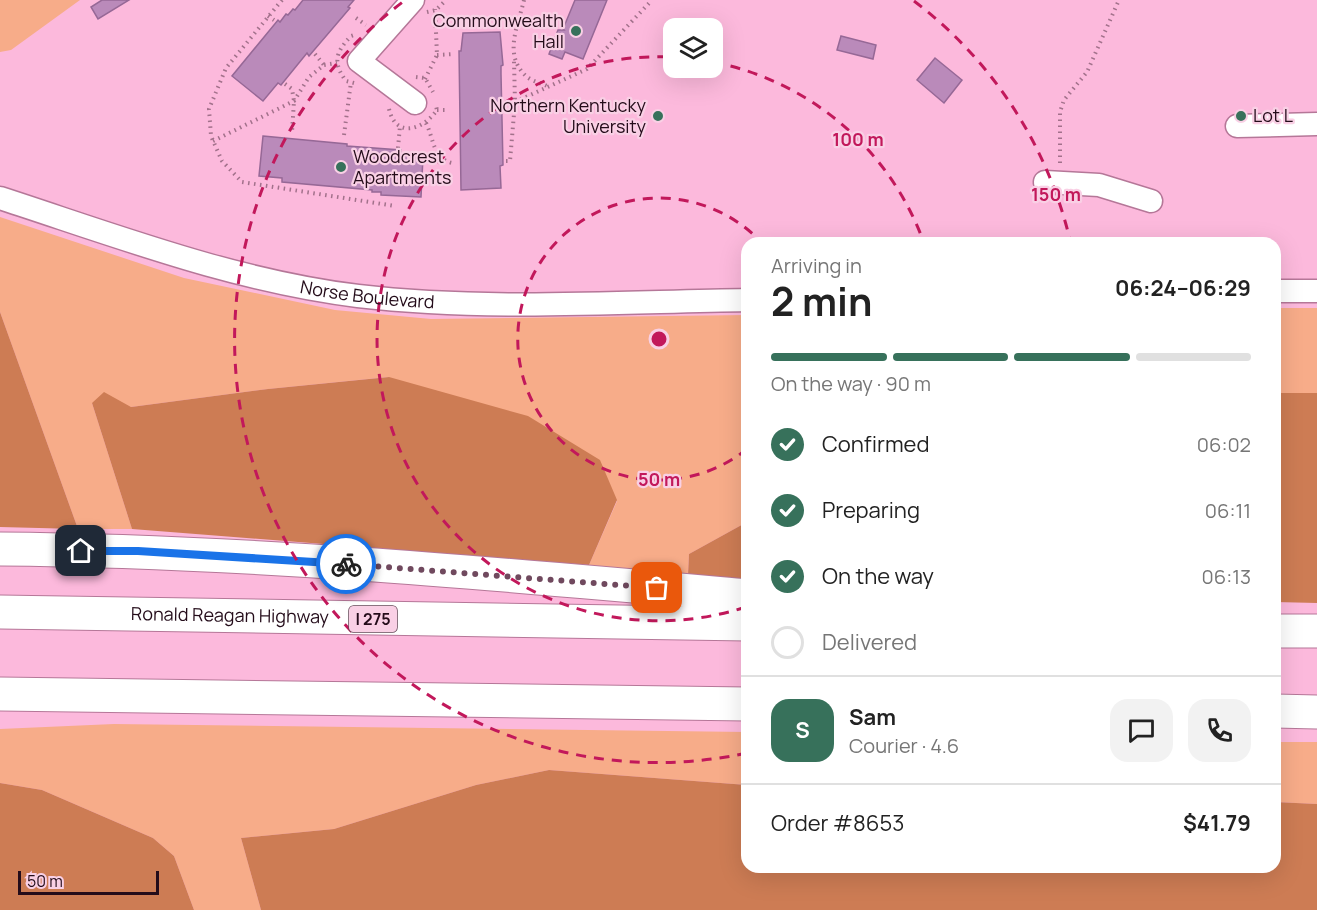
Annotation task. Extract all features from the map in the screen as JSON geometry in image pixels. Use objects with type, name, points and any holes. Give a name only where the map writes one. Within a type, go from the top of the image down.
[{"type":"highway","points":[[0,549],[225,555],[741,596]]},
{"type":"highway","name":"Ronald Reagan Highway","points":[[0,612],[741,624]]},
{"type":"highway","points":[[1281,631],[1317,631]]},
{"type":"highway","points":[[0,694],[741,704]]},
{"type":"highway","points":[[1281,711],[1317,712]]},
{"type":"street","points":[[413,0],[359,61],[415,103]]},
{"type":"street","points":[[1237,126],[1317,124]]},
{"type":"street","points":[[1052,183],[1099,185],[1151,201]]},
{"type":"street","name":"Norse Boulevard","points":[[0,198],[204,264],[270,280],[358,296],[465,305],[741,300]]},
{"type":"street","points":[[1281,291],[1317,291]]},
{"type":"path","points":[[282,0],[226,68],[209,110],[211,136],[222,161],[242,182],[395,206]]},
{"type":"path","points":[[415,103],[437,55],[436,10],[430,0]]},
{"type":"path","points":[[524,0],[511,53],[527,78],[548,86]]},
{"type":"path","points":[[515,102],[587,69],[652,0]]},
{"type":"path","points":[[1052,183],[1060,112],[1064,100],[1087,72],[1119,0]]},
{"type":"path","points":[[268,16],[274,20]]},
{"type":"path","points":[[315,54],[324,65]]},
{"type":"path","points":[[437,55],[455,54]]},
{"type":"path","points":[[213,141],[294,101],[309,77],[324,65],[359,61]]},
{"type":"path","points":[[506,161],[510,161],[515,102],[514,61]]},
{"type":"path","points":[[344,135],[351,82]]},
{"type":"path","points":[[285,84],[292,89],[294,101],[292,132]]},
{"type":"path","points":[[437,110],[449,110]]},
{"type":"path","points":[[426,123],[437,154],[444,162],[453,163]]},
{"type":"path","points":[[398,148],[399,126]]},
{"type":"shaded area","points":[[0,0],[80,0],[11,50],[0,52]]},
{"type":"shaded area","points":[[0,217],[184,278],[335,310],[431,319],[741,315],[741,525],[689,554],[688,575],[589,565],[617,501],[388,377],[268,389],[131,407],[92,403],[132,529],[78,529],[0,312]]},
{"type":"shaded area","points":[[1281,308],[1317,308],[1317,393],[1281,393]]},
{"type":"shaded area","points":[[0,312],[78,529],[0,527]]},
{"type":"shaded area","points":[[389,377],[528,416],[600,460],[617,500],[589,565],[132,529],[92,403],[104,392],[131,407],[268,389]]},
{"type":"shaded area","points":[[1281,393],[1317,393],[1317,603],[1281,602]]},
{"type":"shaded area","points":[[741,525],[741,579],[688,575],[689,554]]},
{"type":"shaded area","points":[[114,724],[741,732],[741,785],[549,770],[476,785],[334,829],[241,838],[261,910],[194,910],[174,856],[153,838],[42,790],[0,783],[0,729]]},
{"type":"shaded area","points":[[1281,742],[1317,742],[1317,804],[1281,802]]},
{"type":"shaded area","points":[[549,770],[741,785],[741,873],[1281,873],[1281,802],[1317,804],[1317,910],[261,910],[241,838],[334,829],[476,785]]},
{"type":"shaded area","points":[[0,783],[42,790],[153,838],[174,856],[194,910],[0,910]]},
{"type":"building","points":[[102,0],[129,0],[98,19],[91,7]]},
{"type":"building","points":[[303,0],[354,0],[348,7],[350,8],[309,56],[307,53],[281,85],[278,83],[263,101],[232,76],[278,20],[280,22],[286,14],[295,10]]},
{"type":"building","name":"Commonwealth Hall","points":[[575,0],[607,0],[583,59],[565,52],[562,59],[549,54],[558,30],[564,30]]},
{"type":"building","name":"Woodcrest Apartments","points":[[500,32],[503,65],[501,66],[503,165],[500,166],[501,188],[461,190],[459,51],[461,51],[463,33]]},
{"type":"building","points":[[841,36],[876,45],[873,59],[837,50]]},
{"type":"building","points":[[935,58],[962,80],[944,103],[917,80]]},
{"type":"building","name":"Woodcrest Apartments","points":[[263,136],[401,150],[401,156],[423,157],[421,197],[381,195],[381,192],[372,192],[372,190],[282,182],[282,178],[259,176]]},
{"type":"way so far","points":[[346,564],[657,588]]},
{"type":"place","name":"Commonwealth Hall","points":[[576,31]]},
{"type":"place","name":"Northern Kentucky University","points":[[658,116]]},
{"type":"place","name":"Lot L","points":[[1241,116]]},
{"type":"place","name":"Woodcrest Apartments","points":[[341,167]]},
{"type":"route","points":[[81,551],[225,555],[346,564]]}]
